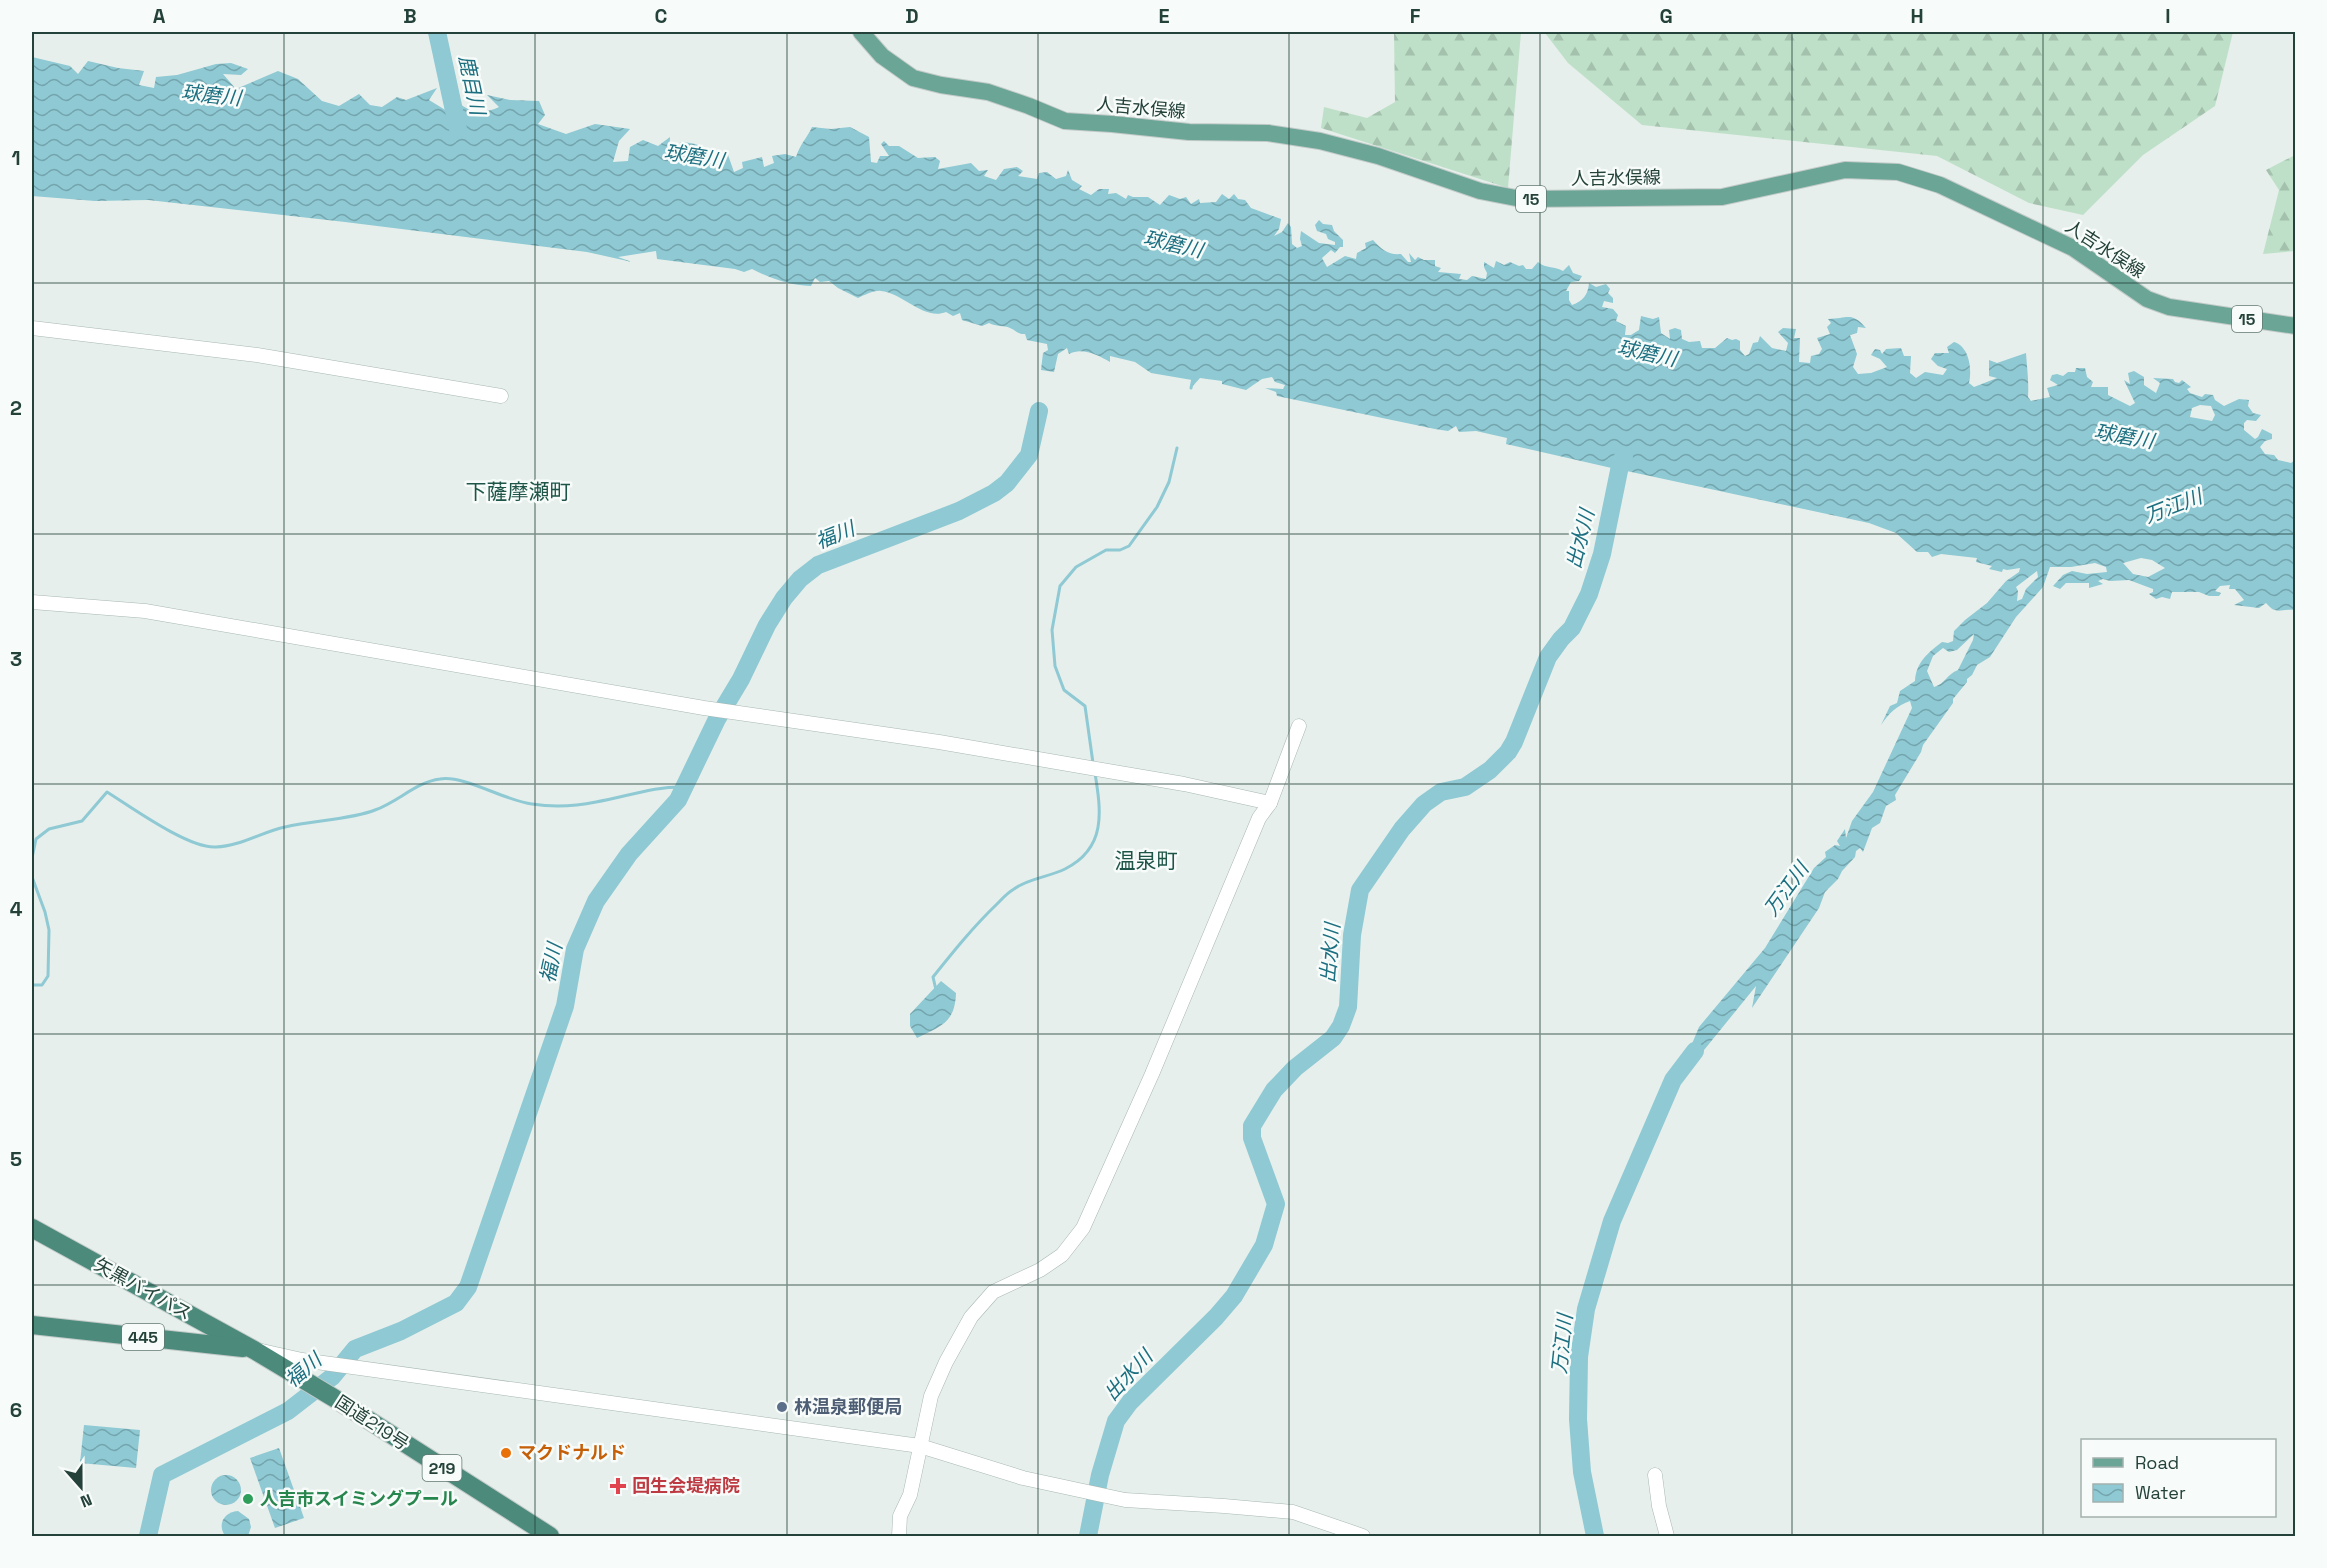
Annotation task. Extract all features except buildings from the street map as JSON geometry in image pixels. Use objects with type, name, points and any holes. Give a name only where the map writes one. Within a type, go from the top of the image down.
[{"type":"highway","name":"矢黒バイパス","points":[[32,1228],[254,1350]]},
{"type":"highway","points":[[193,1342],[201,1321]]},
{"type":"highway","name":"445","points":[[32,1325],[254,1350]]},
{"type":"highway","name":"国道219号","points":[[254,1350],[334,1398],[550,1536]]},
{"type":"main road","name":"人吉水俣線","points":[[861,32],[882,56],[913,78],[988,92],[1029,106],[1065,122],[1189,132],[1268,133],[1320,141],[1378,156],[1480,191],[1521,199],[1722,197],[1845,170],[1898,172],[1940,185],[2073,248],[2146,299],[2179,309],[2295,327]]},
{"type":"street","points":[[32,328],[268,357],[501,396]]},
{"type":"street","points":[[32,603],[145,611],[704,708],[939,742],[1184,784],[1270,803]]},
{"type":"street","points":[[899,1536],[900,1516],[910,1495],[931,1396],[946,1362],[971,1317],[993,1292],[1040,1270],[1062,1254],[1083,1228],[1152,1074],[1259,818],[1270,803],[1299,726]]},
{"type":"street","points":[[254,1350],[302,1360],[920,1446],[1023,1478],[1125,1500],[1293,1512],[1363,1536]]},
{"type":"street","points":[[1655,1475],[1659,1506],[1667,1536]]},
{"type":"green space","points":[[1394,32],[1521,32],[1508,188],[1321,128],[1324,107],[1367,118],[1395,102]]},
{"type":"green space","points":[[2233,32],[2215,106],[2143,155],[2083,215],[2029,203],[1937,156],[1642,125],[1568,63],[1545,33]]},
{"type":"green space","points":[[2295,155],[2295,251],[2263,254],[2279,190],[2266,170]]},
{"type":"water","name":"球磨川","points":[[32,57],[70,66],[78,74],[88,61],[144,71],[139,85],[154,88],[156,77],[177,75],[216,64],[231,63],[248,69],[241,75],[223,74],[236,89],[278,71],[298,79],[322,101],[339,106],[359,94],[370,105],[382,107],[397,97],[406,100],[437,88],[429,100],[447,111],[458,102],[462,106],[477,111],[488,111],[499,107],[487,95],[510,100],[539,101],[545,115],[538,124],[566,134],[595,124],[630,129],[619,141],[613,162],[628,161],[630,147],[643,140],[658,146],[670,137],[669,161],[678,158],[680,142],[687,142],[728,155],[734,172],[743,168],[742,162],[762,157],[764,167],[774,163],[772,156],[785,154],[796,157],[812,127],[831,129],[850,127],[869,137],[871,162],[877,163],[880,156],[889,156],[881,144],[884,141],[889,146],[899,146],[918,158],[935,157],[940,161],[938,169],[971,163],[979,171],[988,170],[984,176],[996,180],[1004,169],[1017,167],[1023,171],[1018,176],[1037,179],[1039,173],[1047,172],[1056,179],[1066,176],[1068,170],[1072,180],[1082,186],[1079,189],[1091,195],[1099,189],[1109,189],[1108,194],[1116,193],[1126,199],[1128,195],[1148,197],[1160,205],[1169,195],[1180,199],[1186,197],[1191,204],[1199,199],[1200,203],[1216,202],[1222,194],[1229,199],[1234,194],[1238,199],[1245,200],[1251,208],[1281,219],[1279,229],[1274,236],[1282,232],[1288,223],[1291,227],[1292,244],[1297,248],[1302,246],[1301,231],[1319,243],[1335,245],[1335,242],[1328,239],[1326,234],[1317,231],[1315,225],[1319,220],[1323,224],[1332,225],[1334,231],[1343,240],[1343,247],[1335,253],[1331,250],[1322,258],[1327,267],[1345,256],[1356,259],[1357,253],[1366,248],[1365,243],[1373,240],[1379,247],[1392,254],[1401,254],[1408,262],[1411,262],[1409,253],[1415,260],[1418,257],[1424,260],[1435,260],[1435,266],[1441,268],[1438,272],[1461,274],[1459,279],[1467,280],[1472,276],[1486,279],[1484,262],[1494,268],[1496,261],[1504,265],[1510,262],[1519,266],[1523,265],[1526,269],[1532,269],[1538,262],[1563,271],[1569,265],[1573,273],[1582,276],[1579,281],[1571,282],[1566,291],[1569,291],[1569,300],[1572,305],[1584,297],[1589,283],[1596,287],[1606,284],[1610,289],[1608,293],[1613,298],[1613,303],[1604,301],[1602,307],[1613,309],[1618,315],[1616,321],[1626,326],[1625,335],[1631,335],[1639,330],[1641,316],[1653,319],[1659,317],[1661,333],[1670,339],[1669,330],[1675,328],[1681,330],[1682,339],[1689,342],[1700,341],[1702,348],[1715,348],[1727,338],[1736,339],[1740,341],[1740,350],[1745,356],[1749,354],[1753,343],[1758,342],[1760,336],[1772,348],[1786,351],[1788,343],[1778,332],[1783,328],[1796,329],[1794,338],[1800,338],[1799,362],[1810,363],[1811,356],[1819,354],[1822,349],[1817,338],[1830,334],[1827,327],[1831,323],[1828,319],[1849,317],[1857,319],[1866,328],[1858,327],[1857,333],[1850,335],[1857,354],[1853,367],[1858,374],[1871,373],[1887,367],[1880,359],[1871,355],[1875,349],[1880,350],[1882,354],[1886,349],[1901,348],[1904,356],[1911,356],[1910,373],[1916,378],[1925,372],[1943,375],[1947,369],[1938,366],[1931,359],[1935,353],[1949,353],[1947,347],[1954,342],[1967,354],[1970,366],[1969,383],[1974,387],[1997,378],[1989,376],[1989,360],[1997,363],[2026,353],[2028,397],[2031,401],[2050,397],[2047,388],[2058,385],[2050,380],[2052,375],[2063,376],[2068,372],[2075,372],[2076,368],[2085,368],[2087,377],[2093,382],[2091,387],[2108,387],[2108,395],[2130,406],[2135,403],[2124,380],[2130,384],[2128,373],[2134,371],[2144,377],[2144,385],[2156,393],[2160,383],[2153,378],[2173,379],[2179,383],[2182,380],[2191,387],[2187,389],[2190,393],[2202,397],[2205,394],[2213,395],[2215,400],[2224,406],[2239,399],[2249,400],[2248,406],[2253,413],[2261,415],[2256,421],[2247,420],[2244,423],[2244,430],[2255,439],[2262,429],[2272,434],[2272,439],[2265,441],[2260,447],[2265,454],[2274,455],[2278,460],[2291,463],[2295,460],[2295,610],[2276,610],[2266,603],[2259,608],[2234,605],[2244,600],[2235,589],[2229,589],[2230,585],[2220,586],[2215,591],[2221,593],[2219,596],[2209,596],[2199,592],[2172,592],[2170,599],[2162,597],[2156,599],[2149,594],[2153,592],[2153,589],[2129,580],[2103,579],[2098,581],[2103,584],[2089,588],[2089,583],[2066,583],[2060,589],[2053,586],[2063,575],[2072,571],[2087,574],[2107,572],[2106,567],[2095,563],[2071,567],[2050,567],[2043,587],[2016,617],[1990,657],[1977,665],[1953,699],[1953,703],[1923,745],[1895,795],[1896,800],[1886,806],[1880,823],[1872,828],[1863,852],[1860,848],[1856,851],[1855,857],[1825,892],[1819,908],[1752,1008],[1756,986],[1674,1087],[1699,1027],[1765,948],[1814,868],[1826,857],[1825,852],[1835,845],[1840,846],[1837,841],[1845,829],[1846,838],[1852,821],[1873,792],[1912,708],[1910,701],[1901,705],[1890,713],[1881,725],[1890,706],[1897,703],[1900,691],[1915,681],[1920,663],[1928,654],[1942,642],[1953,641],[1954,631],[1987,603],[2006,581],[2019,572],[2020,568],[2003,569],[2002,572],[1989,569],[1992,566],[1976,562],[1977,558],[1941,554],[1932,557],[1928,552],[1917,552],[1896,533],[1869,523],[1622,470],[1619,479],[1614,478],[1616,469],[1506,444],[1507,438],[1476,431],[1459,432],[1456,426],[1448,431],[1435,429],[1277,396],[1276,392],[1265,388],[1283,389],[1285,385],[1275,382],[1272,377],[1262,379],[1246,390],[1222,384],[1222,381],[1200,378],[1191,388],[1192,380],[1151,373],[1135,362],[1110,356],[1110,362],[1085,352],[1069,354],[1067,348],[1058,354],[1054,372],[1041,370],[1043,353],[1048,350],[1047,344],[1027,340],[1025,334],[989,323],[982,326],[962,320],[960,313],[953,316],[946,312],[930,313],[897,296],[881,291],[858,298],[829,281],[820,282],[815,278],[811,286],[788,283],[752,269],[744,272],[657,259],[656,251],[618,257],[632,262],[587,252],[148,200],[95,201],[32,196]],"holes":[[[2200,405],[2211,406],[2215,415],[2212,421],[2190,417],[2192,408]],[[2141,558],[2152,560],[2165,568],[2148,577],[2133,574],[2123,563]],[[2037,571],[2038,577],[2026,589],[2022,599],[2017,601],[2016,587]],[[1974,634],[1958,670],[1934,687],[1927,671],[1933,656],[1943,648],[1949,652],[1957,650]]]},
{"type":"water","points":[[941,981],[956,993],[953,1011],[940,1026],[917,1038],[910,1026],[910,1014]]},
{"type":"water","points":[[84,1425],[140,1430],[136,1468],[80,1463]]},
{"type":"water","points":[[279,1448],[304,1518],[275,1528],[250,1458]]},
{"type":"water","points":[[226,1475],[237,1479],[241,1490],[237,1501],[226,1505],[215,1501],[211,1490],[215,1479]]},
{"type":"water","points":[[238,1511],[249,1519],[251,1527],[248,1536],[225,1536],[222,1527],[223,1519]]},
{"type":"waterway","name":"鹿目川","points":[[437,32],[458,129]]},
{"type":"waterway","points":[[1191,388],[1193,378]]},
{"type":"waterway","name":"福川","points":[[148,1536],[162,1475],[288,1411],[332,1377],[355,1349],[401,1331],[456,1303],[468,1287],[565,1006],[575,949],[596,901],[629,854],[678,800],[717,719],[784,598],[800,579],[818,565],[959,511],[994,493],[1007,483],[1029,455],[1039,411]]},
{"type":"waterway","points":[[1093,763],[1085,706],[1064,690],[1055,666],[1052,630],[1060,586],[1076,567],[1106,550],[1120,550],[1129,546],[1157,507],[1169,482],[1177,448]]},
{"type":"waterway","name":"出水川","points":[[1088,1536],[1100,1475],[1116,1421],[1130,1402],[1216,1317],[1234,1296],[1264,1245],[1276,1204],[1252,1138],[1252,1126],[1274,1090],[1295,1068],[1333,1038],[1341,1026],[1348,1007],[1352,935],[1360,890],[1402,829],[1424,804],[1441,792],[1465,787],[1490,770],[1508,752],[1548,657],[1572,628],[1589,594],[1602,554],[1621,461],[1624,456]]},
{"type":"waterway","points":[[936,990],[933,977],[971,931],[1007,894],[1026,882],[1065,869],[1079,860],[1088,850],[1095,839],[1098,827],[1099,801],[1095,773]]},
{"type":"waterway","points":[[32,858],[36,839],[49,829],[82,821],[107,792],[176,834],[205,846],[216,847],[234,844],[285,827],[365,813],[423,784],[440,779],[461,781],[521,802],[548,806],[588,803],[651,790],[685,787]]},
{"type":"waterway","points":[[32,877],[49,930],[48,976],[42,985],[32,985]]},
{"type":"waterway","name":"万江川","points":[[1595,1536],[1582,1472],[1578,1419],[1579,1357],[1586,1309],[1612,1221],[1673,1080],[1695,1051]]},
{"type":"place","name":"林温泉郵便局","points":[[782,1407]]},
{"type":"place","name":"マクドナルド","points":[[506,1453]]},
{"type":"place","name":"回生会堤病院","points":[[618,1486]]},
{"type":"place","name":"人吉市スイミングプール","points":[[248,1499]]},
{"type":"district","name":"下薩摩瀬町","points":[[518,492]]},
{"type":"district","name":"温泉町","points":[[1146,861]]}]
